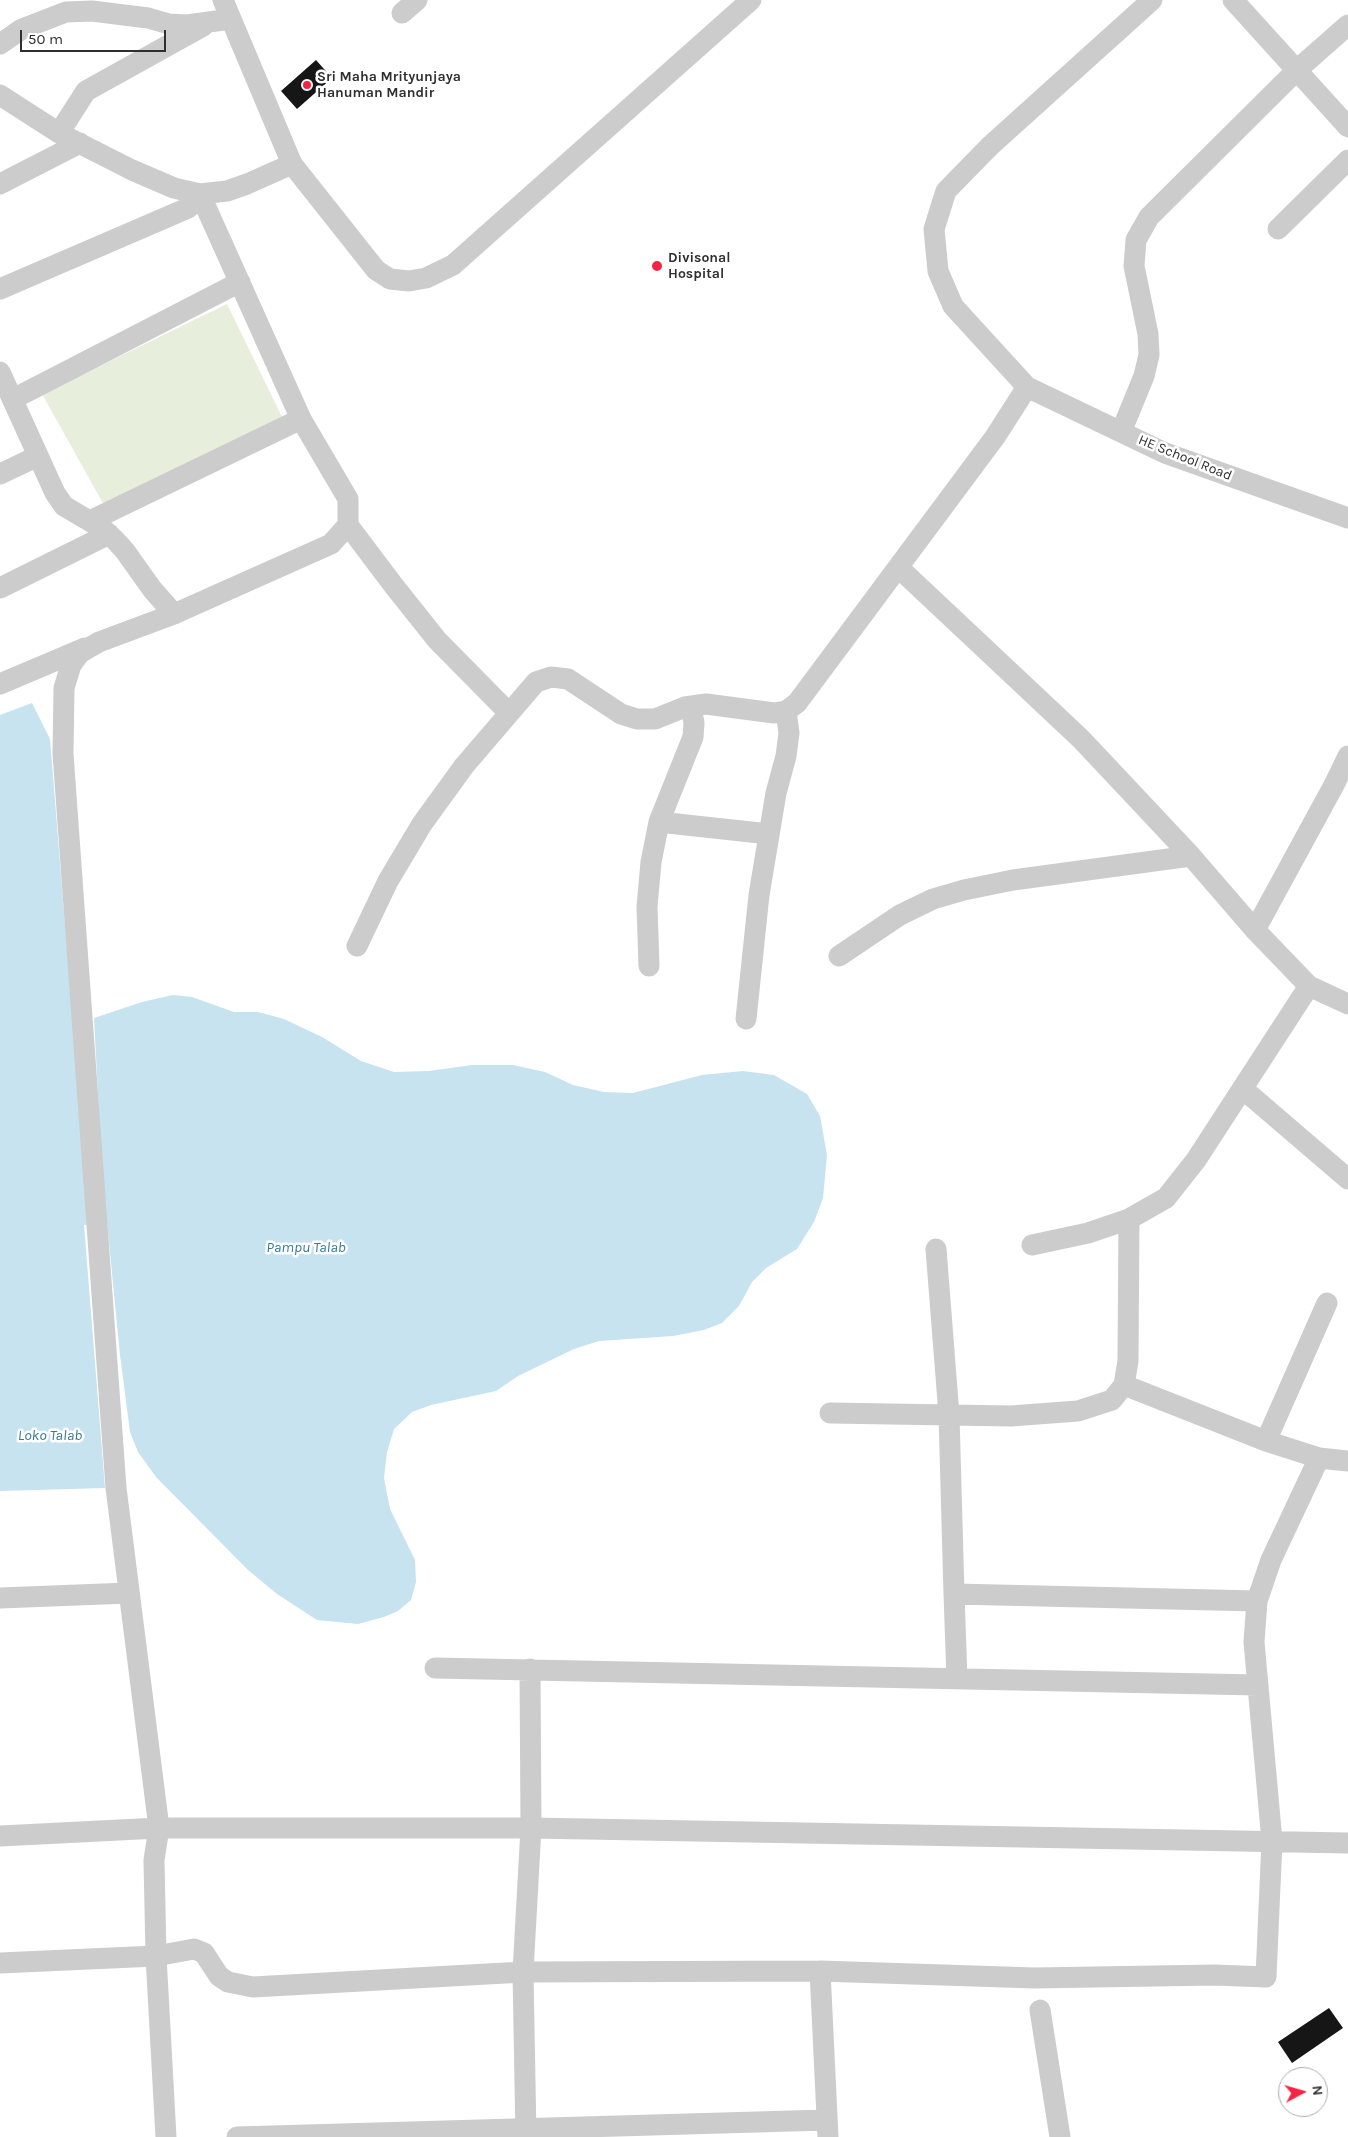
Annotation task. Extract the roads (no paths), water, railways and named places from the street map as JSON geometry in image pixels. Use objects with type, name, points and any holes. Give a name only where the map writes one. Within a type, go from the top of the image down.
[{"type":"street","points":[[59,133],[86,91],[227,10],[292,164],[376,270],[390,278],[409,281],[426,278],[453,265],[751,0]]},
{"type":"street","points":[[357,946],[388,880],[422,824],[464,766],[508,712],[536,682],[551,677],[568,679],[622,714],[637,719],[655,719],[691,706],[706,704],[774,713],[786,710],[797,703],[995,437],[1028,387],[953,306],[938,271],[934,229],[946,190],[990,146],[1152,0]]},
{"type":"street","points":[[1233,0],[1298,69],[1348,127]]},
{"type":"street","points":[[0,44],[22,29],[66,12],[92,11],[118,14],[148,18],[169,24],[207,23]]},
{"type":"street","points":[[1122,432],[1144,376],[1149,355],[1148,334],[1134,266],[1136,240],[1149,217],[1298,69],[1348,25]]},
{"type":"street","points":[[0,95],[59,133],[132,170],[174,188],[201,195],[227,191],[292,164]]},
{"type":"street","points":[[0,184],[80,143]]},
{"type":"street","points":[[1278,229],[1348,160]]},
{"type":"street","points":[[201,195],[301,419],[348,499],[348,526],[438,640],[508,712]]},
{"type":"street","points":[[0,289],[188,208],[201,195]]},
{"type":"street","points":[[174,614],[152,589],[125,551],[109,534],[64,506],[55,493],[4,384],[240,282]]},
{"type":"street","name":"HE School Road","points":[[1028,387],[1165,453],[1348,518]]},
{"type":"street","points":[[90,521],[301,419]]},
{"type":"street","points":[[0,474],[38,456]]},
{"type":"street","points":[[0,684],[99,642],[174,614],[331,544],[348,526]]},
{"type":"street","points":[[0,588],[109,534]]},
{"type":"street","points":[[899,568],[1081,739],[1191,856],[1255,930],[1309,986],[1348,1004]]},
{"type":"street","points":[[99,642],[80,653],[71,665],[64,688],[63,754],[116,1488],[159,1828],[154,1860],[156,1956],[166,2137]]},
{"type":"street","points":[[649,966],[647,907],[651,862],[660,822],[693,737],[694,723],[691,706]]},
{"type":"street","points":[[746,1019],[759,895],[776,792],[786,756],[789,733],[786,710]]},
{"type":"street","points":[[1255,930],[1348,756]]},
{"type":"street","points":[[660,822],[769,834]]},
{"type":"street","points":[[839,956],[900,915],[933,899],[964,890],[1013,880],[1191,856]]},
{"type":"street","points":[[1032,1245],[1088,1233],[1129,1219],[1166,1198],[1196,1160],[1309,986]]},
{"type":"street","points":[[1243,1089],[1348,1179]]},
{"type":"street","points":[[830,1413],[1011,1416],[1078,1411],[1112,1400],[1124,1385],[1128,1361],[1129,1219]]},
{"type":"street","points":[[936,1249],[949,1415],[957,1679]]},
{"type":"street","points":[[1266,1441],[1327,1303]]},
{"type":"street","points":[[1124,1385],[1266,1441],[1318,1458],[1348,1460]]},
{"type":"street","points":[[0,1963],[156,1956],[194,1949],[204,1953],[219,1976],[228,1982],[252,1987],[523,1972],[820,1972],[1035,1978],[1214,1975],[1266,1977],[1272,1841],[1254,1642],[1257,1601],[1271,1560],[1318,1458]]},
{"type":"street","points":[[0,1598],[129,1593]]},
{"type":"street","points":[[954,1594],[1257,1601]]},
{"type":"street","points":[[435,1668],[1257,1684]]},
{"type":"street","points":[[526,2134],[523,1972],[530,1828],[530,1669]]},
{"type":"street","points":[[0,1836],[159,1828],[530,1828],[1272,1841],[1347,1838]]},
{"type":"street","points":[[237,2137],[827,2129],[820,1972]]},
{"type":"street","points":[[1040,2010],[1060,2137]]},
{"type":"water","name":"Pampu Talab","points":[[32,703],[50,739],[85,1172],[102,1170],[94,1018],[142,1002],[173,995],[192,997],[234,1012],[258,1012],[284,1019],[322,1037],[361,1061],[394,1072],[429,1071],[472,1065],[513,1065],[545,1072],[573,1085],[604,1092],[633,1093],[702,1075],[743,1071],[774,1075],[807,1094],[820,1116],[827,1155],[823,1198],[814,1222],[797,1249],[766,1268],[752,1282],[739,1306],[722,1323],[704,1330],[673,1336],[599,1341],[574,1349],[518,1376],[496,1391],[431,1405],[412,1412],[394,1429],[387,1452],[384,1478],[390,1509],[415,1560],[416,1582],[411,1600],[398,1611],[384,1617],[358,1624],[317,1620],[277,1594],[248,1570],[156,1477],[138,1452],[130,1432],[120,1355],[107,1222],[84,1225],[105,1488],[0,1491],[0,715]]},
{"type":"place","name":"Sri Maha Mrityunjaya Hanuman Mandir","points":[[307,85]]},
{"type":"place","name":"Divisonal Hospital","points":[[657,266]]},
{"type":"water label","name":"Loko Talab","points":[[50,1436]]}]
